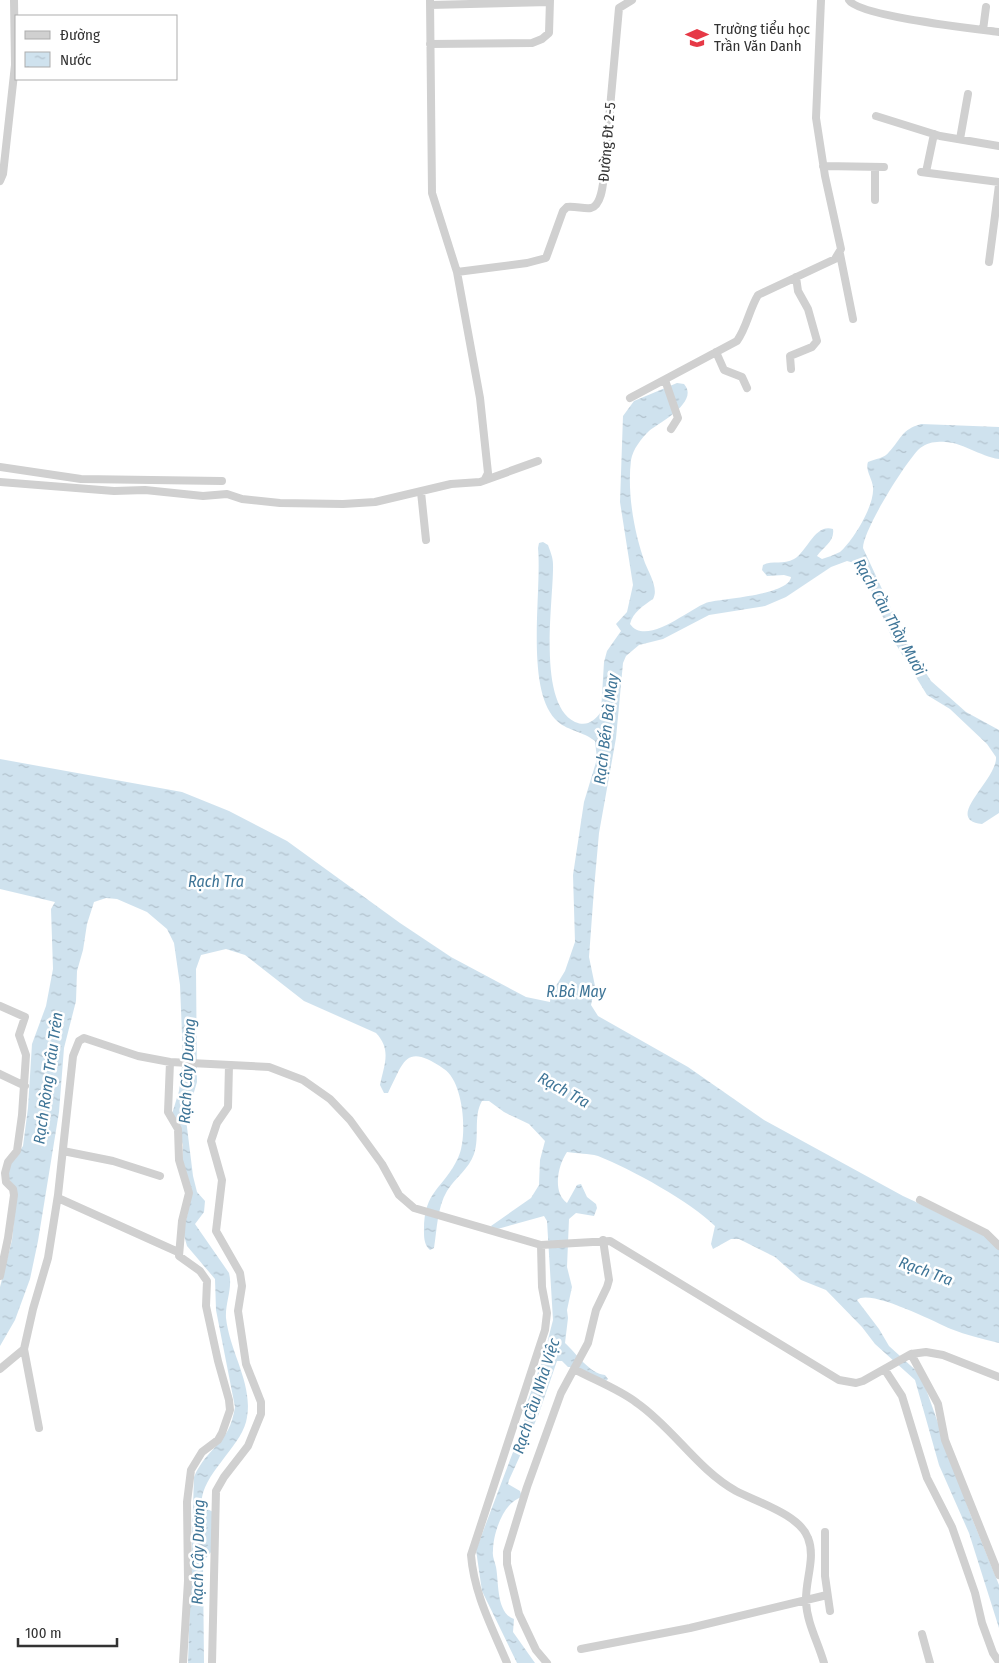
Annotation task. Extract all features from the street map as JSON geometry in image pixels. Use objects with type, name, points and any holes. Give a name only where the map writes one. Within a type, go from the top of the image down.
[{"type":"street","points":[[0,181],[3,174],[14,65],[14,0]]},
{"type":"street","name":"Đường Đt 2-5","points":[[457,272],[527,263],[546,258],[563,211],[567,207],[591,208],[595,206],[602,190],[604,175],[619,8],[632,0]]},
{"type":"street","points":[[821,0],[816,118],[823,166],[841,249],[840,254],[853,319]]},
{"type":"street","points":[[849,0],[855,7],[884,14],[999,32]]},
{"type":"street","points":[[430,44],[523,43],[542,39],[549,33],[550,1],[430,2],[430,44],[432,193],[457,272],[484,423],[488,473],[485,479]]},
{"type":"street","points":[[983,30],[986,7]]},
{"type":"street","points":[[960,139],[968,94]]},
{"type":"street","points":[[876,116],[934,134],[999,146]]},
{"type":"street","points":[[934,134],[924,172],[999,184],[989,262]]},
{"type":"street","points":[[823,166],[884,167]]},
{"type":"street","points":[[875,167],[875,200]]},
{"type":"street","points":[[630,398],[666,382],[737,341],[744,331],[758,295],[840,254]]},
{"type":"street","points":[[791,369],[790,356],[812,347],[817,341],[808,309],[798,291],[796,277]]},
{"type":"street","points":[[716,352],[724,370],[742,377],[747,388]]},
{"type":"street","points":[[666,382],[678,418],[671,429]]},
{"type":"street","points":[[0,482],[202,496],[227,494],[242,499],[280,503],[375,502],[451,484],[480,482],[538,461]]},
{"type":"street","points":[[0,467],[81,479],[222,481]]},
{"type":"street","points":[[422,492],[426,540]]},
{"type":"street","points":[[0,1006],[25,1018],[19,1037],[26,1055],[25,1086],[16,1152],[8,1162],[5,1172],[6,1182],[14,1191],[4,1237],[0,1276]]},
{"type":"street","points":[[39,1428],[24,1349],[32,1309],[48,1258],[58,1198],[73,1056],[79,1041],[84,1038],[138,1056],[172,1062],[269,1067],[303,1080],[330,1099],[350,1120],[382,1164],[399,1195],[417,1209],[543,1245],[603,1240],[615,1244],[839,1380],[856,1383],[888,1369],[909,1356],[926,1352],[943,1355],[999,1377]]},
{"type":"street","points":[[172,1062],[168,1112],[178,1129],[179,1160],[189,1193],[182,1221],[178,1252],[181,1259],[200,1271],[207,1281],[206,1306],[218,1361],[230,1400],[230,1410],[222,1433],[218,1440],[202,1452],[191,1470],[187,1502],[188,1572],[183,1663]]},
{"type":"street","points":[[212,1663],[216,1490],[248,1446],[261,1414],[261,1402],[246,1364],[238,1311],[242,1286],[240,1273],[216,1231],[222,1180],[210,1141],[217,1123],[228,1107],[229,1065]]},
{"type":"street","points":[[0,1074],[25,1086]]},
{"type":"street","points":[[63,1151],[113,1161],[160,1176]]},
{"type":"street","points":[[58,1198],[178,1252]]},
{"type":"street","points":[[920,1200],[986,1233],[999,1246]]},
{"type":"street","points":[[547,1663],[536,1650],[519,1614],[507,1564],[507,1552],[527,1487],[558,1402],[590,1336],[596,1310],[609,1280],[603,1240]]},
{"type":"street","points":[[507,1663],[488,1623],[472,1576],[470,1555],[545,1330],[547,1313],[542,1287],[543,1245]]},
{"type":"street","points":[[0,1368],[24,1349]]},
{"type":"street","points":[[909,1356],[938,1404],[945,1440],[999,1575]]},
{"type":"street","points":[[574,1368],[637,1402],[734,1490],[794,1520],[808,1536],[811,1554],[805,1600],[808,1620],[818,1640],[824,1663]]},
{"type":"street","points":[[888,1369],[902,1396],[928,1478],[952,1527],[975,1592],[982,1623],[993,1652],[999,1662]]},
{"type":"street","points":[[825,1532],[827,1594],[830,1611]]},
{"type":"street","points":[[581,1650],[690,1628],[827,1594]]},
{"type":"street","points":[[922,1634],[930,1663]]},
{"type":"water","name":"Rạch Tra","points":[[677,383],[684,384],[688,391],[683,405],[646,434],[635,448],[631,460],[630,486],[635,525],[641,551],[655,591],[653,599],[639,610],[631,620],[630,624],[638,630],[658,629],[709,602],[755,595],[780,588],[788,583],[791,577],[784,575],[767,576],[762,570],[763,565],[794,559],[821,530],[833,529],[833,534],[830,541],[817,556],[822,559],[840,552],[857,531],[871,503],[873,487],[867,468],[868,462],[887,454],[902,435],[914,426],[921,424],[999,427],[999,459],[961,445],[945,442],[930,443],[919,449],[904,468],[877,512],[863,548],[906,641],[931,681],[966,712],[999,730],[999,813],[982,824],[971,821],[968,815],[969,807],[989,776],[996,757],[987,744],[950,709],[927,695],[892,638],[862,569],[858,564],[847,561],[831,567],[786,597],[765,606],[709,615],[663,639],[639,645],[626,656],[623,663],[616,738],[599,833],[589,957],[595,986],[591,1005],[598,1016],[688,1067],[764,1120],[903,1196],[983,1233],[999,1247],[999,1343],[957,1331],[888,1302],[874,1298],[857,1300],[889,1346],[921,1375],[970,1513],[999,1585],[999,1628],[969,1533],[939,1465],[915,1380],[875,1344],[862,1327],[826,1290],[801,1280],[775,1257],[739,1239],[731,1239],[713,1249],[711,1244],[715,1226],[676,1197],[627,1169],[598,1156],[567,1152],[561,1164],[558,1178],[559,1192],[562,1198],[567,1203],[577,1185],[581,1184],[587,1197],[596,1204],[597,1208],[594,1216],[576,1213],[569,1219],[567,1267],[572,1287],[567,1310],[565,1343],[589,1367],[599,1374],[605,1375],[608,1379],[605,1382],[575,1367],[568,1367],[562,1361],[557,1361],[538,1416],[509,1480],[508,1484],[520,1491],[522,1497],[509,1505],[500,1520],[493,1544],[493,1557],[501,1604],[508,1616],[514,1619],[513,1632],[535,1663],[517,1663],[482,1591],[476,1550],[524,1423],[527,1403],[544,1355],[553,1320],[547,1221],[544,1216],[494,1230],[491,1226],[531,1198],[539,1185],[540,1160],[545,1141],[529,1124],[504,1112],[489,1101],[482,1101],[478,1113],[477,1141],[474,1154],[469,1164],[447,1191],[439,1212],[434,1248],[430,1250],[424,1235],[427,1208],[430,1199],[458,1158],[463,1137],[460,1098],[451,1076],[431,1061],[421,1057],[413,1057],[407,1059],[402,1065],[388,1093],[384,1093],[380,1085],[386,1058],[384,1045],[376,1033],[304,1001],[245,955],[226,949],[201,955],[196,969],[197,1082],[186,1119],[193,1176],[197,1192],[205,1201],[204,1212],[195,1224],[229,1273],[230,1284],[226,1318],[228,1331],[245,1383],[248,1409],[242,1432],[236,1443],[212,1474],[202,1495],[202,1506],[213,1512],[212,1551],[206,1558],[203,1566],[204,1663],[188,1663],[194,1477],[205,1458],[228,1430],[235,1407],[216,1310],[215,1279],[187,1246],[183,1232],[188,1212],[182,1161],[183,1145],[172,1114],[179,1091],[183,1059],[180,985],[174,943],[167,929],[147,912],[117,899],[106,898],[94,902],[87,924],[77,971],[76,1001],[64,1048],[59,1112],[30,1279],[15,1320],[0,1346],[0,1287],[12,1240],[17,1190],[8,1178],[9,1166],[23,1146],[28,1108],[32,1044],[46,1006],[53,969],[51,909],[55,902],[0,889],[0,759],[182,792],[229,811],[287,841],[400,923],[451,957],[526,997],[550,1002],[551,994],[565,971],[575,942],[573,875],[584,802],[597,759],[595,741],[564,726],[555,719],[546,704],[540,684],[537,662],[539,543],[543,542],[548,545],[553,561],[550,649],[551,673],[555,694],[563,711],[575,722],[587,723],[601,712],[604,662],[607,651],[621,631],[616,624],[627,612],[633,585],[620,502],[623,416],[634,401]]},
{"type":"place","name":"Trường tiểu học Trần Văn Danh","points":[[697,38]]},
{"type":"water label","name":"Rạch Cầu Thầy Mười","points":[[890,617]]},
{"type":"water label","name":"Rạch Bến Bà May","points":[[606,729]]},
{"type":"water label","name":"R.Bà May","points":[[576,991]]},
{"type":"water label","name":"Rạch Cây Dương","points":[[187,1071]]},
{"type":"water label","name":"Rạch Ròng Trâu Trên","points":[[48,1078]]},
{"type":"water label","name":"Rạch Cầu Nhà Việc","points":[[536,1396]]},
{"type":"water label","name":"Rạch Cây Dương","points":[[198,1552]]}]
